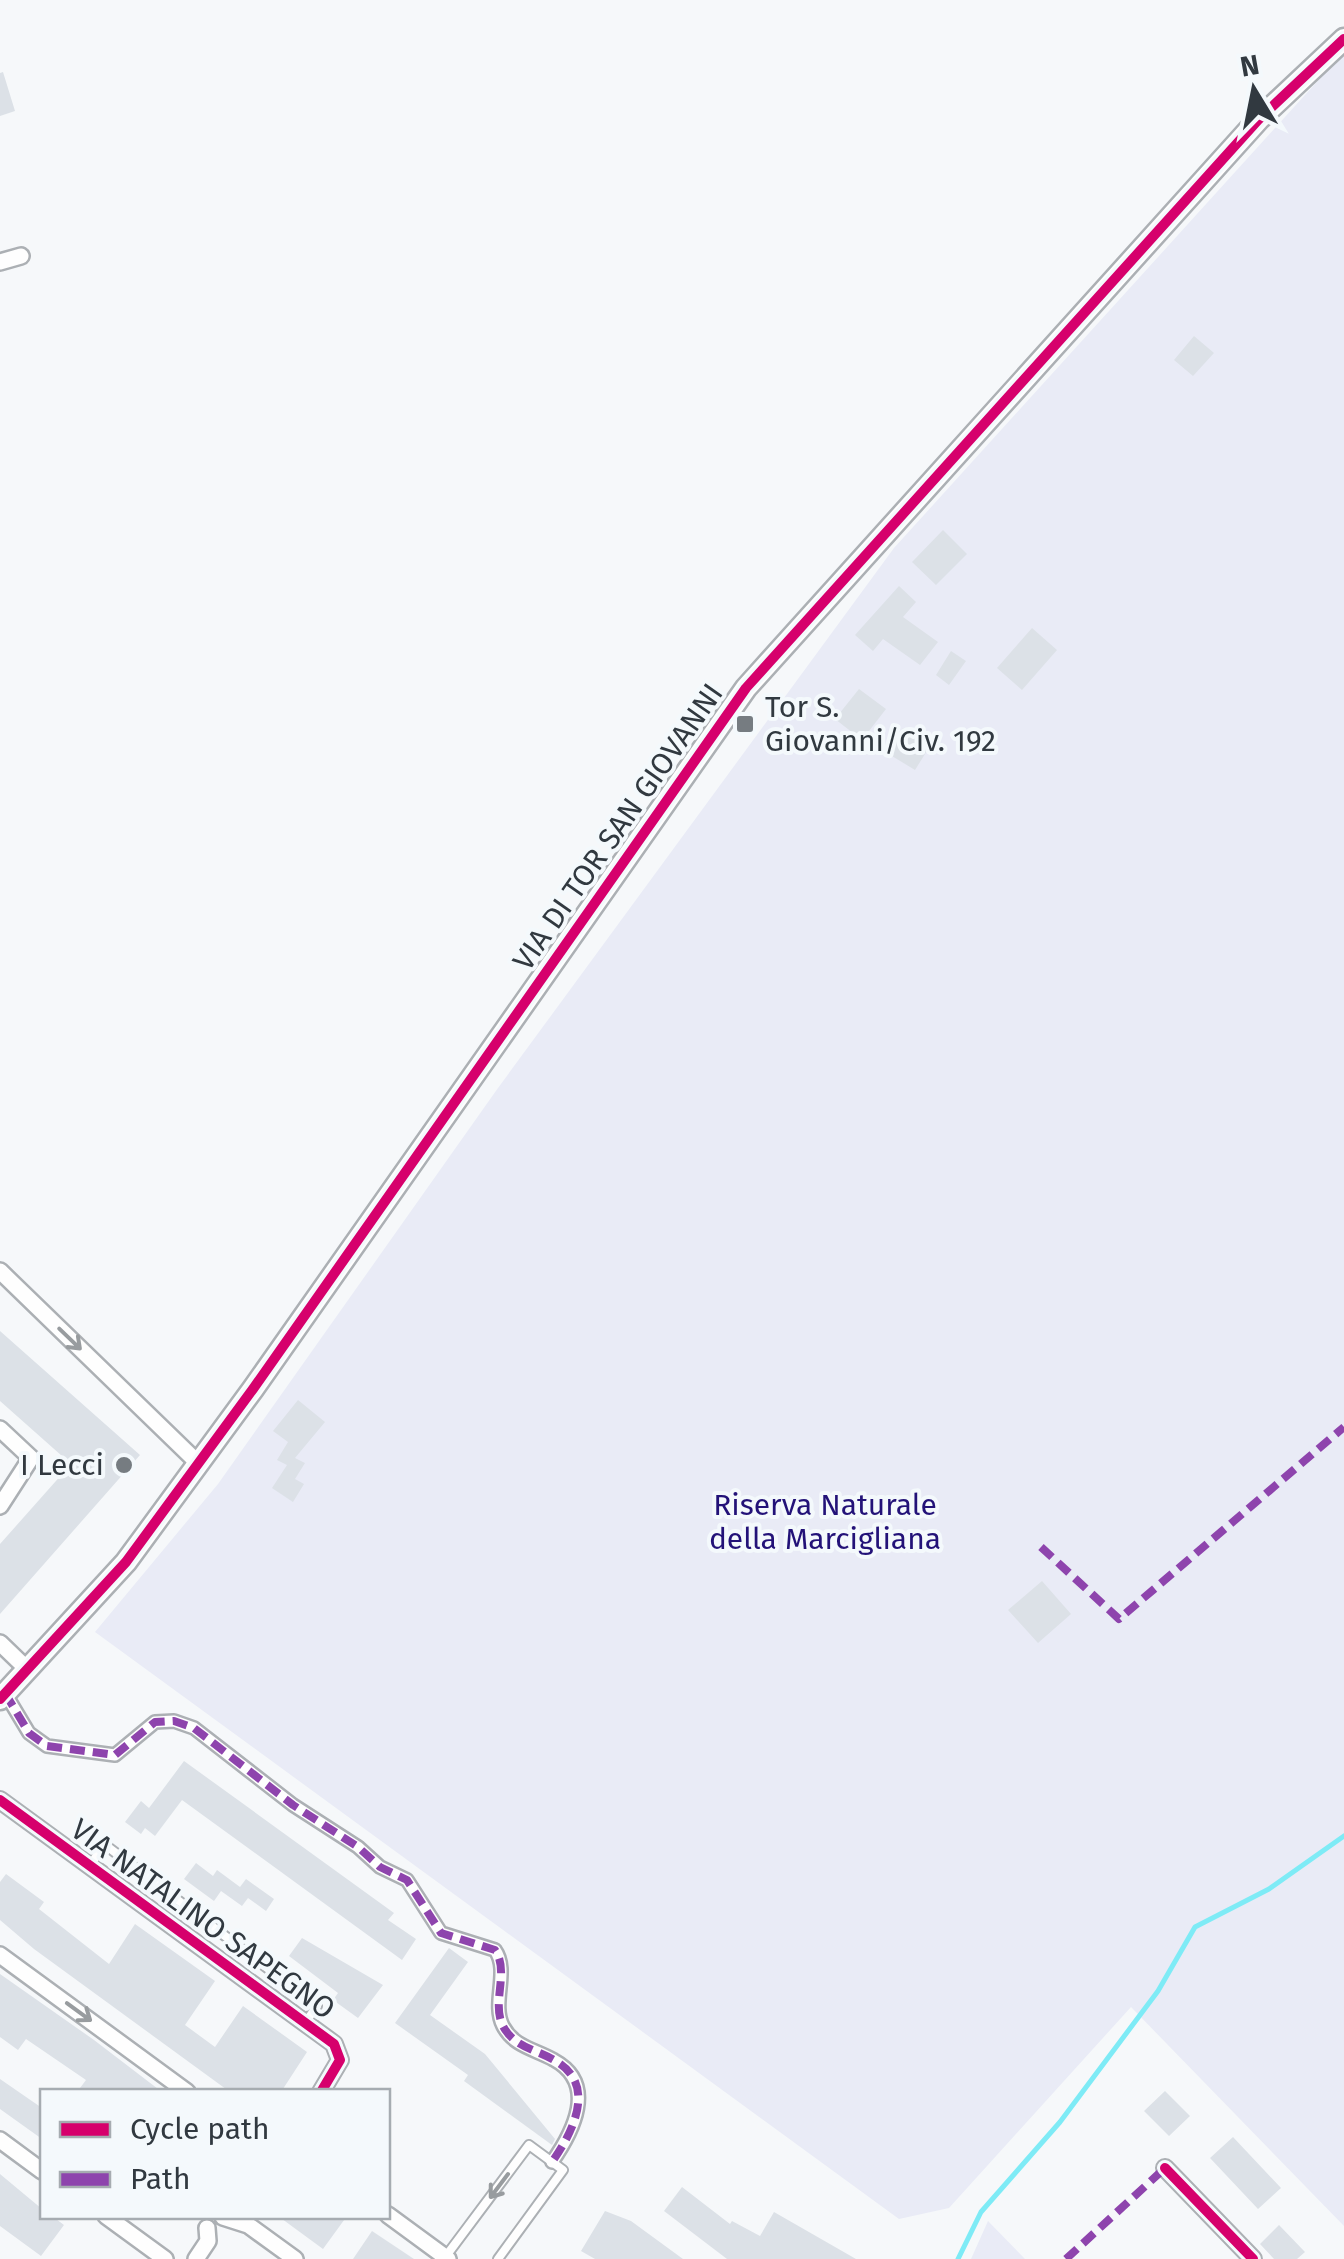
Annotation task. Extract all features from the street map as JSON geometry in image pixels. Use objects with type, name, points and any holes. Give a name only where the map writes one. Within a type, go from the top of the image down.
[{"type":"street","name":"VIA DI TOR SAN GIOVANNI","points":[[2,1696],[126,1562],[746,688],[1258,119],[1344,39]]},
{"type":"street","points":[[0,262],[20,256]]},
{"type":"street","points":[[0,1271],[198,1464]]},
{"type":"street","points":[[0,1429],[30,1458],[0,1506]]},
{"type":"street","points":[[0,1643],[26,1670]]},
{"type":"street","points":[[2,1696],[35,1739],[72,1751],[114,1755],[144,1728],[161,1720],[194,1728],[293,1805],[358,1847],[380,1867],[406,1880],[440,1933],[495,1950],[501,1965],[499,2018],[505,2031],[518,2044],[557,2061],[575,2085],[578,2118],[552,2162]]},
{"type":"street","name":"VIA NATALINO SAPEGNO","points":[[0,1800],[339,2051],[338,2065],[322,2089]]},
{"type":"street","points":[[0,1955],[183,2089]]},
{"type":"street","points":[[0,2140],[40,2170]]},
{"type":"street","points":[[1165,2168],[1254,2259]]},
{"type":"street","points":[[390,2215],[447,2258]]},
{"type":"street","points":[[110,2219],[165,2259]]},
{"type":"street","points":[[196,2259],[208,2241],[207,2228],[197,2219]]},
{"type":"street","points":[[207,2228],[218,2226],[223,2219]]},
{"type":"street","points":[[230,2219],[248,2225],[296,2259]]},
{"type":"lane","points":[[89,1868],[104,1844],[317,2006],[305,2023]]},
{"type":"lane","points":[[447,2258],[529,2145],[562,2170],[498,2259]]},
{"type":"green space","name":"Riserva Naturale della Marcigliana","points":[[1344,52],[1344,2226],[1131,2007],[949,2208],[899,2219],[95,1632],[218,1484],[498,1088],[894,548]]},
{"type":"green space","points":[[988,2221],[1025,2259],[971,2259]]},
{"type":"building","points":[[3,72],[15,111],[0,116],[0,73]]},
{"type":"building","points":[[1194,336],[1214,353],[1193,376],[1174,360]]},
{"type":"building","points":[[943,530],[967,554],[936,585],[912,562]]},
{"type":"building","points":[[899,586],[916,602],[903,617],[938,642],[920,665],[883,639],[873,651],[855,635]]},
{"type":"building","points":[[1032,628],[1057,650],[1022,690],[997,668]]},
{"type":"building","points":[[951,651],[966,661],[949,685],[936,675]]},
{"type":"building","points":[[859,689],[886,709],[862,740],[835,719]]},
{"type":"building","points":[[903,728],[930,746],[915,770],[887,753]]},
{"type":"building","points":[[0,1331],[140,1455],[0,1614],[0,1544],[71,1464],[0,1401]]},
{"type":"building","points":[[298,1400],[325,1422],[295,1458],[305,1463],[295,1479],[304,1484],[293,1502],[272,1488],[287,1465],[277,1460],[288,1442],[273,1431]]},
{"type":"building","points":[[1042,1581],[1071,1614],[1038,1643],[1008,1610]]},
{"type":"building","points":[[184,1761],[394,1913],[388,1920],[416,1939],[402,1960],[182,1800],[155,1836],[145,1828],[141,1834],[125,1822],[141,1801],[149,1808]]},
{"type":"building","points":[[196,1863],[213,1876],[217,1870],[240,1887],[246,1879],[274,1899],[266,1911],[248,1898],[242,1906],[221,1891],[214,1901],[184,1879]]},
{"type":"building","points":[[6,1874],[44,1902],[39,1909],[109,1964],[135,1924],[215,1981],[185,2025],[215,2047],[243,2006],[307,2052],[283,2089],[226,2089],[0,1920],[0,1882]]},
{"type":"building","points":[[302,1938],[383,1985],[358,2018],[333,2000],[338,1993],[289,1956]]},
{"type":"building","points":[[449,1948],[468,1962],[430,2015],[485,2054],[555,2139],[552,2145],[464,2081],[468,2075],[395,2023]]},
{"type":"building","points":[[0,1974],[158,2089],[79,2089],[86,2080],[26,2039],[18,2050],[0,2037]]},
{"type":"building","points":[[0,2079],[40,2107],[40,2138],[0,2109]]},
{"type":"building","points":[[1165,2091],[1190,2116],[1169,2136],[1144,2111]]},
{"type":"building","points":[[1233,2137],[1281,2188],[1258,2209],[1210,2158]]},
{"type":"building","points":[[0,2174],[40,2207],[40,2219],[56,2219],[64,2225],[41,2256],[0,2226]]},
{"type":"building","points":[[682,2187],[730,2224],[732,2221],[760,2236],[774,2212],[856,2259],[727,2259],[664,2211]]},
{"type":"building","points":[[605,2211],[631,2221],[683,2259],[595,2259],[581,2251]]},
{"type":"building","points":[[282,2219],[345,2219],[323,2249]]},
{"type":"building","points":[[1279,2225],[1305,2252],[1297,2259],[1274,2259],[1260,2244]]},
{"type":"building","points":[[372,2231],[414,2259],[353,2259]]},
{"type":"waterway","points":[[958,2259],[981,2212],[1060,2122],[1158,1991],[1195,1927],[1269,1889],[1344,1836]]},
{"type":"marked path","points":[[1041,1547],[1119,1619],[1344,1427]]},
{"type":"marked path","points":[[5,1693],[29,1733],[47,1746],[115,1755],[155,1722],[174,1721],[194,1728],[293,1805],[358,1847],[380,1867],[407,1880],[441,1933],[495,1950],[501,1968],[499,2007],[503,2026],[519,2043],[567,2070],[575,2082],[578,2095],[573,2123],[552,2162]]},
{"type":"marked path","points":[[1066,2259],[1165,2168]]},
{"type":"cycle path","points":[[0,1699],[126,1562],[253,1389],[746,688],[1259,119],[1344,39]]},
{"type":"cycle path","points":[[0,1800],[334,2044],[340,2060],[323,2089]]},
{"type":"cycle path","points":[[1165,2168],[1253,2259]]},
{"type":"place","name":"Tor S. Giovanni/Civ. 192","points":[[745,724]]},
{"type":"place","name":"I Lecci","points":[[124,1465]]}]
